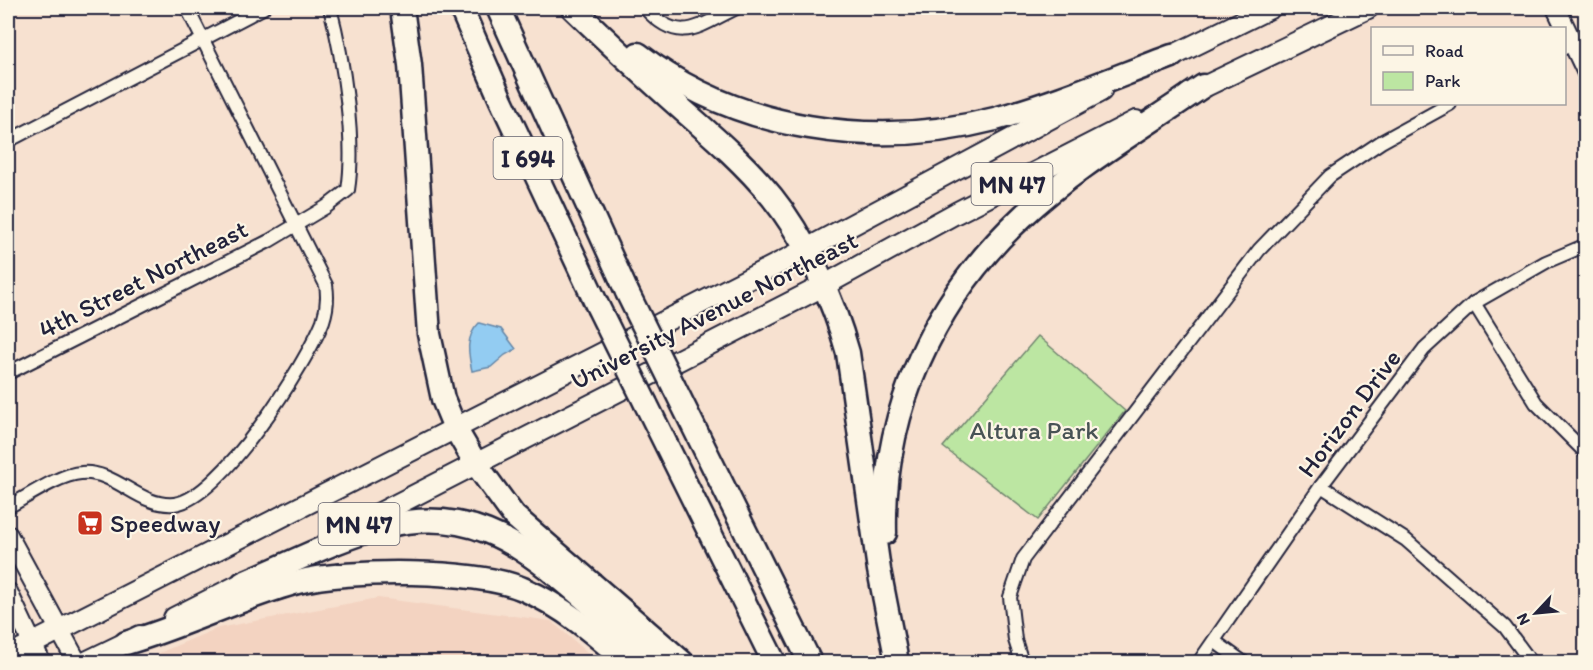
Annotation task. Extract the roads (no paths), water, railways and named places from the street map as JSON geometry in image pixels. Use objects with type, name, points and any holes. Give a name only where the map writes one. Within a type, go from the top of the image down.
[{"type":"highway","points":[[402,8],[410,65],[429,334],[443,399],[455,428],[476,464],[514,516],[682,663]]},
{"type":"highway","name":"I 694","points":[[461,8],[501,100],[598,307],[774,663]]},
{"type":"highway","name":"I 694","points":[[498,8],[627,292],[810,663]]},
{"type":"highway","points":[[573,8],[748,170],[783,212],[823,286],[838,320],[848,353],[876,550],[898,663]]},
{"type":"highway","points":[[578,8],[649,62],[713,97],[765,117],[839,131],[916,132],[993,120],[1172,56]]},
{"type":"highway","points":[[898,663],[887,558],[887,488],[900,411],[915,368],[928,340],[969,275],[1023,216],[1073,176],[1203,86]]},
{"type":"highway","points":[[243,584],[380,528],[415,521],[457,523],[495,533],[525,550],[659,663]]},
{"type":"highway","points":[[126,643],[162,633],[298,582],[350,575],[394,574],[476,578],[521,588],[565,611],[627,663]]},
{"type":"main road","name":"University Avenue Northeast","points":[[8,656],[805,250],[1109,87],[1270,8]]},
{"type":"main road","name":"University Avenue Northeast","points":[[87,663],[823,286],[956,213],[1203,86],[1368,8]]},
{"type":"street","points":[[8,507],[64,478],[81,472],[108,478],[143,498],[157,503],[176,504],[194,498],[208,487],[253,434],[291,380],[323,319],[328,298],[326,285],[187,8]]},
{"type":"street","points":[[8,141],[263,8]]},
{"type":"street","name":"4th Street Northeast","points":[[8,373],[269,241],[326,207],[348,190],[350,156],[340,45],[330,8]]},
{"type":"street","points":[[650,12],[674,29],[690,30],[736,8]]},
{"type":"street","points":[[1556,8],[1566,27]]},
{"type":"street","points":[[1566,27],[1586,71]]},
{"type":"street","points":[[1022,663],[1015,640],[1010,597],[1023,560],[1258,250],[1330,176],[1381,142],[1448,105]]},
{"type":"street","name":"Horizon Drive","points":[[1199,663],[1321,486],[1424,349],[1474,303],[1546,262],[1586,245]]},
{"type":"street","points":[[1474,303],[1536,403],[1586,453]]},
{"type":"street","points":[[1321,486],[1406,540],[1505,627],[1531,663]]},
{"type":"street","points":[[8,535],[77,663]]},
{"type":"street","points":[[8,592],[41,663]]},
{"type":"street","points":[[1214,641],[1243,663]]},
{"type":"water","points":[[479,323],[501,329],[516,349],[491,367],[472,371],[470,340],[471,334]]},
{"type":"place","name":"Speedway","points":[[90,523]]},
{"type":"park label","name":"Altura Park","points":[[1034,430]]}]
